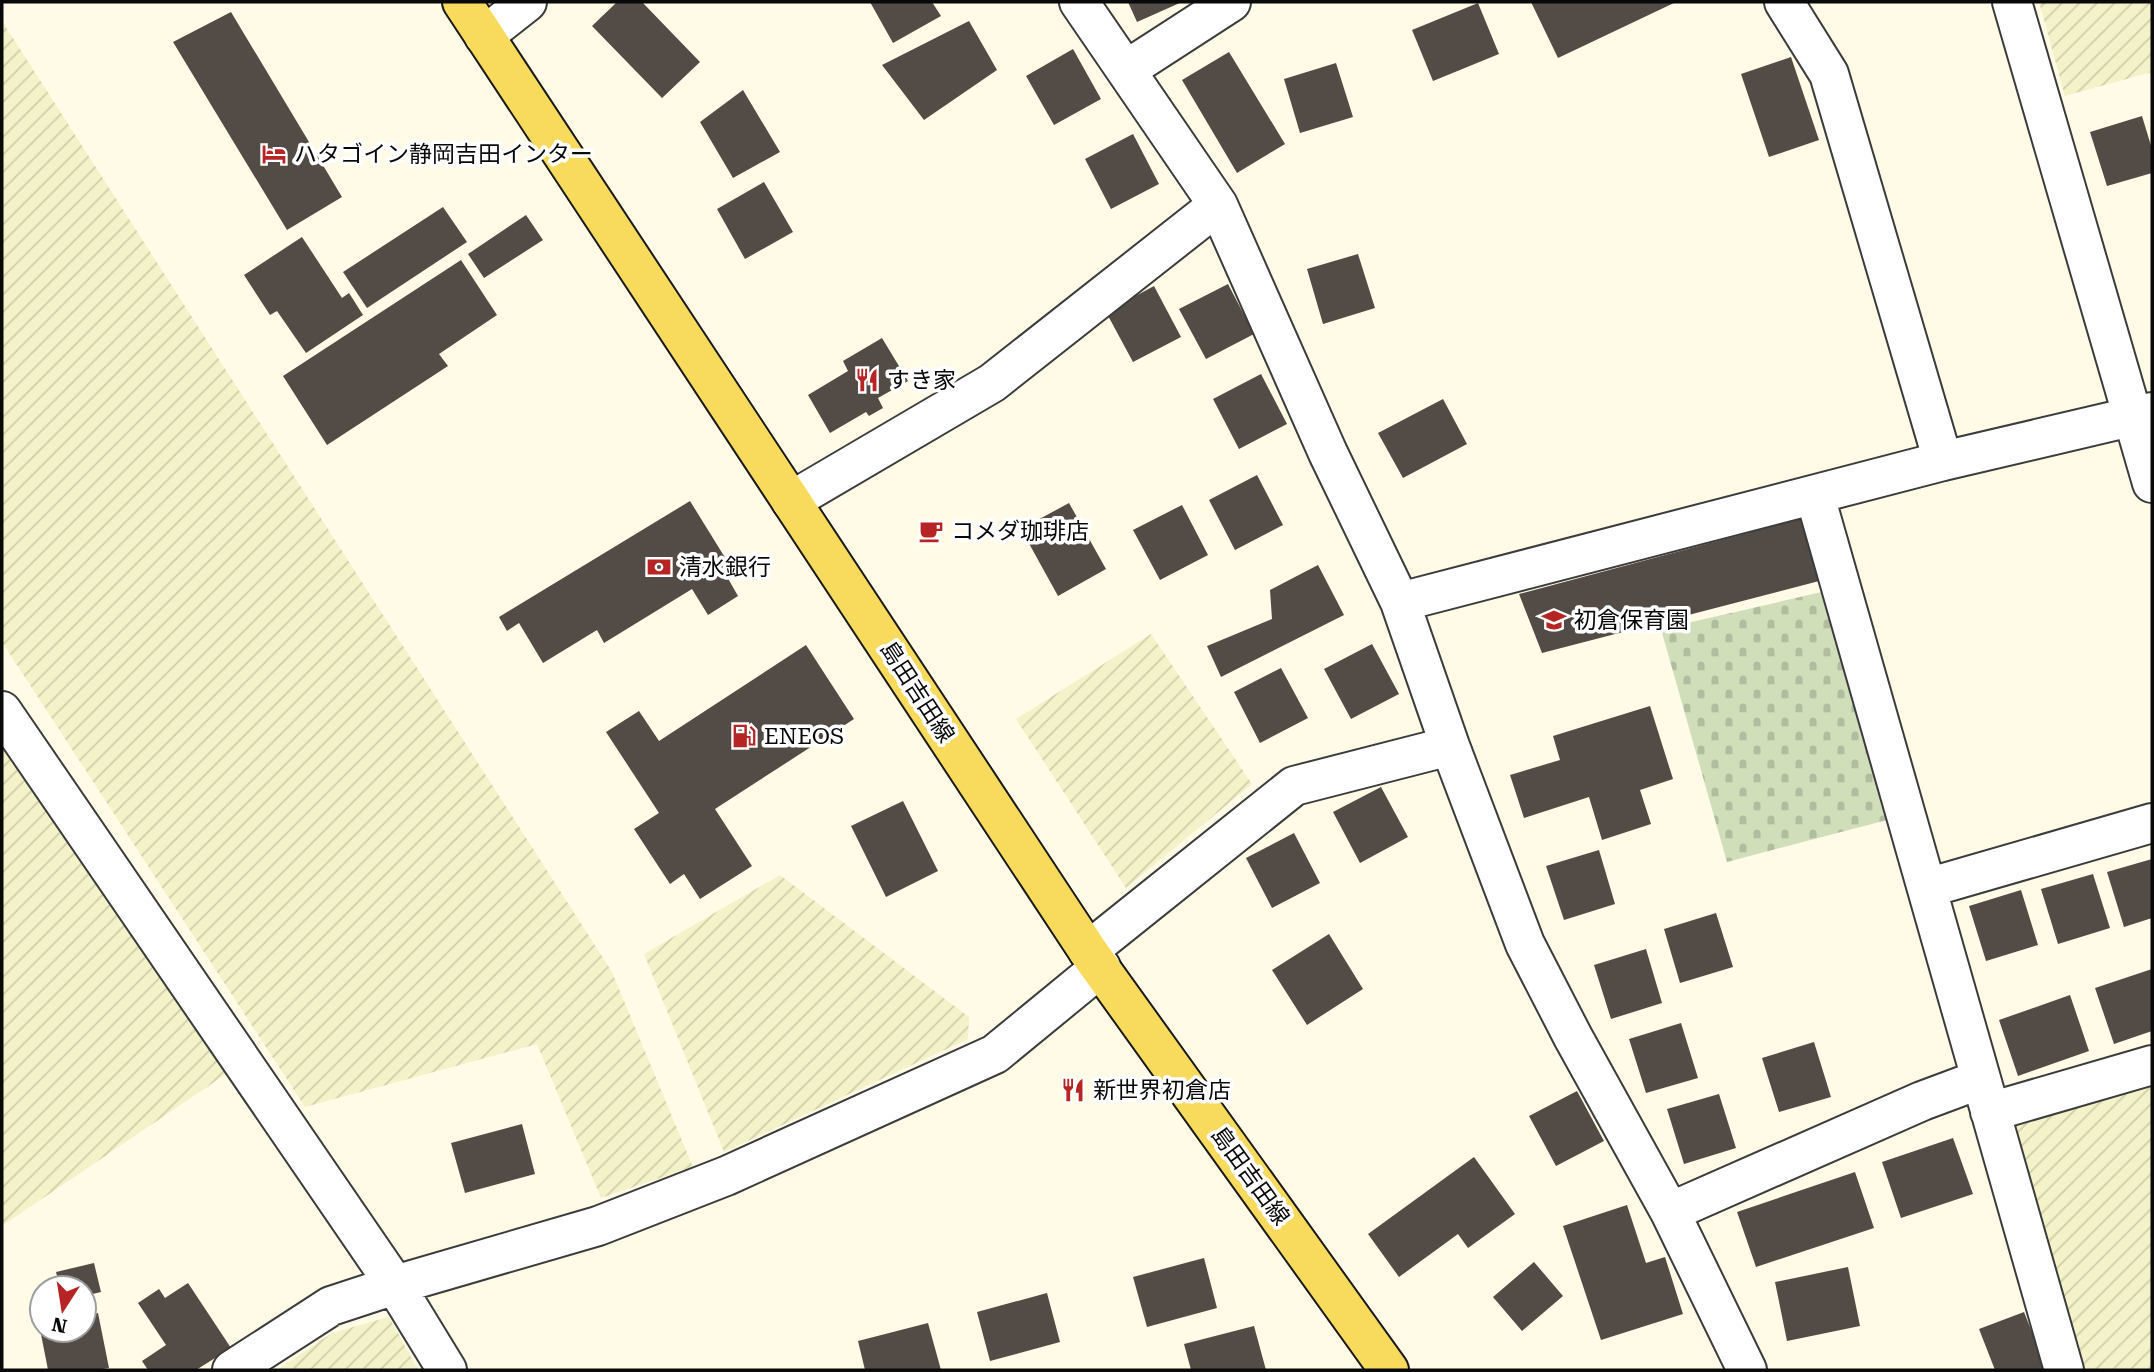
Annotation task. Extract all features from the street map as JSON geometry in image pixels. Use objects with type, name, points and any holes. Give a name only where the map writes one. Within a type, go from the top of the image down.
[{"type":"main road","name":"島田吉田線","points":[[462,2],[1095,960],[1389,1370]]},
{"type":"street","points":[[484,36],[527,2]]},
{"type":"street","points":[[1079,2],[1218,205],[1328,453],[1400,602],[1450,746],[1525,944],[1670,1212],[1747,1370]]},
{"type":"street","points":[[1126,70],[1231,2]]},
{"type":"street","points":[[1784,2],[1829,74],[1943,461]]},
{"type":"street","points":[[2012,2],[2142,414],[2152,483]]},
{"type":"street","points":[[791,501],[992,383],[1218,205]]},
{"type":"street","points":[[1400,602],[1943,461],[2142,414]]},
{"type":"street","points":[[1815,496],[2064,1370]]},
{"type":"street","points":[[2,711],[395,1285],[447,1370]]},
{"type":"street","points":[[232,1370],[331,1306],[598,1226],[726,1176],[995,1054],[1095,960],[1294,786],[1450,746]]},
{"type":"street","points":[[1927,888],[2152,823]]},
{"type":"street","points":[[1670,1212],[1922,1101],[1986,1095],[2152,1065]]},
{"type":"green space","points":[[2039,2],[2152,2],[2152,72],[2065,96]]},
{"type":"green space","points":[[2,21],[612,972],[693,1167],[601,1198],[537,1044],[305,1107],[2,642]]},
{"type":"green space","points":[[1822,592],[1887,820],[1727,862],[1661,629]]},
{"type":"green space","points":[[1151,634],[1252,784],[1126,888],[1016,719]]},
{"type":"green space","points":[[2,741],[226,1074],[2,1226]]},
{"type":"green space","points":[[780,875],[969,1017],[968,1039],[724,1152],[644,954]]},
{"type":"green space","points":[[2152,1085],[2152,1370],[2082,1370],[2010,1127]]},
{"type":"green space","points":[[389,1317],[418,1370],[277,1370],[332,1333]]},
{"type":"building","points":[[617,2],[642,2],[700,62],[662,98],[592,26]]},
{"type":"building","points":[[870,2],[932,2],[941,16],[893,43]]},
{"type":"building","points":[[1128,2],[1182,2],[1137,22]]},
{"type":"building","points":[[1531,2],[1676,2],[1558,58]]},
{"type":"building","points":[[1478,3],[1499,54],[1433,81],[1412,30]]},
{"type":"building","points":[[231,12],[342,197],[287,230],[173,42]]},
{"type":"building","points":[[969,21],[997,70],[924,120],[882,65]]},
{"type":"building","points":[[1073,49],[1101,99],[1054,125],[1026,76]]},
{"type":"building","points":[[1229,52],[1285,144],[1237,173],[1182,80]]},
{"type":"building","points":[[1791,57],[1819,140],[1769,157],[1741,74]]},
{"type":"building","points":[[1336,63],[1353,117],[1300,133],[1284,79]]},
{"type":"building","points":[[743,90],[780,152],[733,178],[700,122]]},
{"type":"building","points":[[2142,116],[2152,149],[2152,173],[2107,186],[2090,132]]},
{"type":"building","points":[[1133,134],[1159,184],[1111,209],[1085,159]]},
{"type":"building","points":[[764,182],[793,232],[745,259],[717,209]]},
{"type":"building","points":[[443,207],[467,242],[367,308],[343,272]]},
{"type":"building","points":[[526,215],[543,240],[484,278],[468,254]]},
{"type":"building","points":[[302,237],[342,298],[349,293],[363,315],[306,353],[277,311],[270,315],[244,275]]},
{"type":"building","points":[[1358,254],[1375,308],[1323,324],[1307,269]]},
{"type":"building","points":[[461,260],[497,315],[439,354],[448,366],[327,445],[283,376]]},
{"type":"building","points":[[1228,284],[1254,334],[1206,359],[1179,309]]},
{"type":"building","points":[[1154,286],[1181,337],[1133,362],[1106,312]]},
{"type":"building","points":[[882,338],[908,381],[878,398],[883,408],[869,416],[866,412],[830,433],[808,395],[848,371],[843,361]]},
{"type":"building","points":[[1261,374],[1287,424],[1239,449],[1213,399]]},
{"type":"building","points":[[1443,399],[1467,444],[1403,478],[1378,433]]},
{"type":"building","points":[[1257,475],[1283,525],[1235,550],[1209,500]]},
{"type":"building","points":[[690,501],[729,564],[722,568],[738,596],[708,615],[692,589],[604,643],[597,630],[543,663],[519,623],[507,631],[499,617]]},
{"type":"building","points":[[1069,503],[1106,569],[1058,596],[1021,529]]},
{"type":"building","points":[[1182,505],[1208,555],[1160,580],[1133,530]]},
{"type":"building","points":[[1803,518],[1823,580],[1542,653],[1519,594]]},
{"type":"building","points":[[1318,565],[1344,615],[1221,677],[1207,646],[1272,619],[1270,590]]},
{"type":"building","points":[[1372,644],[1399,694],[1351,719],[1324,669]]},
{"type":"building","points":[[806,645],[854,719],[715,809],[752,866],[700,899],[684,874],[670,884],[634,829],[659,813],[606,732],[639,711],[659,741]]},
{"type":"building","points":[[1281,668],[1308,718],[1260,743],[1234,692]]},
{"type":"building","points":[[1650,706],[1673,779],[1640,790],[1651,824],[1602,840],[1589,797],[1524,818],[1510,775],[1560,760],[1553,736]]},
{"type":"building","points":[[1381,787],[1408,837],[1360,863],[1333,812]]},
{"type":"building","points":[[903,801],[938,871],[886,897],[851,826]]},
{"type":"building","points":[[1294,833],[1320,883],[1272,908],[1246,858]]},
{"type":"building","points":[[1599,850],[1615,904],[1564,920],[1546,866]]},
{"type":"building","points":[[2152,859],[2152,918],[2124,927],[2107,872]]},
{"type":"building","points":[[2093,874],[2110,928],[2058,944],[2041,889]]},
{"type":"building","points":[[2021,890],[2038,945],[1986,961],[1969,906]]},
{"type":"building","points":[[1716,913],[1733,967],[1680,983],[1664,929]]},
{"type":"building","points":[[1329,934],[1363,989],[1307,1025],[1272,970]]},
{"type":"building","points":[[1646,949],[1662,1003],[1611,1019],[1594,965]]},
{"type":"building","points":[[2152,969],[2152,1031],[2114,1044],[2095,988]]},
{"type":"building","points":[[2070,995],[2089,1051],[2018,1076],[1999,1020]]},
{"type":"building","points":[[1681,1023],[1698,1078],[1646,1093],[1629,1039]]},
{"type":"building","points":[[1814,1042],[1831,1097],[1779,1112],[1762,1058]]},
{"type":"building","points":[[1577,1091],[1604,1141],[1556,1166],[1529,1116]]},
{"type":"building","points":[[1719,1094],[1736,1148],[1684,1164],[1667,1109]]},
{"type":"building","points":[[522,1124],[535,1174],[465,1193],[451,1143]]},
{"type":"building","points":[[1953,1138],[1973,1194],[1901,1218],[1882,1162]]},
{"type":"building","points":[[1474,1157],[1515,1214],[1468,1248],[1458,1234],[1399,1277],[1368,1234]]},
{"type":"building","points":[[1855,1172],[1874,1228],[1756,1267],[1737,1212]]},
{"type":"building","points":[[1627,1205],[1646,1263],[1665,1257],[1683,1314],[1601,1340],[1563,1226]]},
{"type":"building","points":[[1204,1258],[1217,1308],[1147,1327],[1133,1277]]},
{"type":"building","points":[[1534,1262],[1563,1296],[1522,1331],[1493,1297]]},
{"type":"building","points":[[94,1263],[97,1274],[56,1274]]},
{"type":"building","points":[[1848,1267],[1860,1326],[1787,1341],[1775,1282]]},
{"type":"building","points":[[188,1283],[231,1348],[196,1370],[148,1370],[142,1361],[166,1345],[138,1303],[159,1289],[165,1298]]},
{"type":"building","points":[[1047,1293],[1060,1342],[990,1361],[977,1312]]},
{"type":"building","points":[[2024,1312],[2047,1370],[1995,1370],[1979,1329]]},
{"type":"building","points":[[98,1313],[109,1368],[48,1370],[43,1344],[98,1344]]},
{"type":"building","points":[[928,1323],[941,1370],[865,1370],[858,1341]]},
{"type":"building","points":[[1254,1326],[1266,1370],[1191,1370],[1184,1344]]},
{"type":"place","name":"ハタゴイン静岡吉田インター","points":[[274,154]]},
{"type":"place","name":"すき家","points":[[867,380]]},
{"type":"place","name":"コメダ珈琲店","points":[[931,531]]},
{"type":"place","name":"清水銀行","points":[[659,567]]},
{"type":"place","name":"初倉保育園","points":[[1554,620]]},
{"type":"place","name":"ENEOS","points":[[744,736]]},
{"type":"place","name":"新世界初倉店","points":[[1073,1090]]}]
